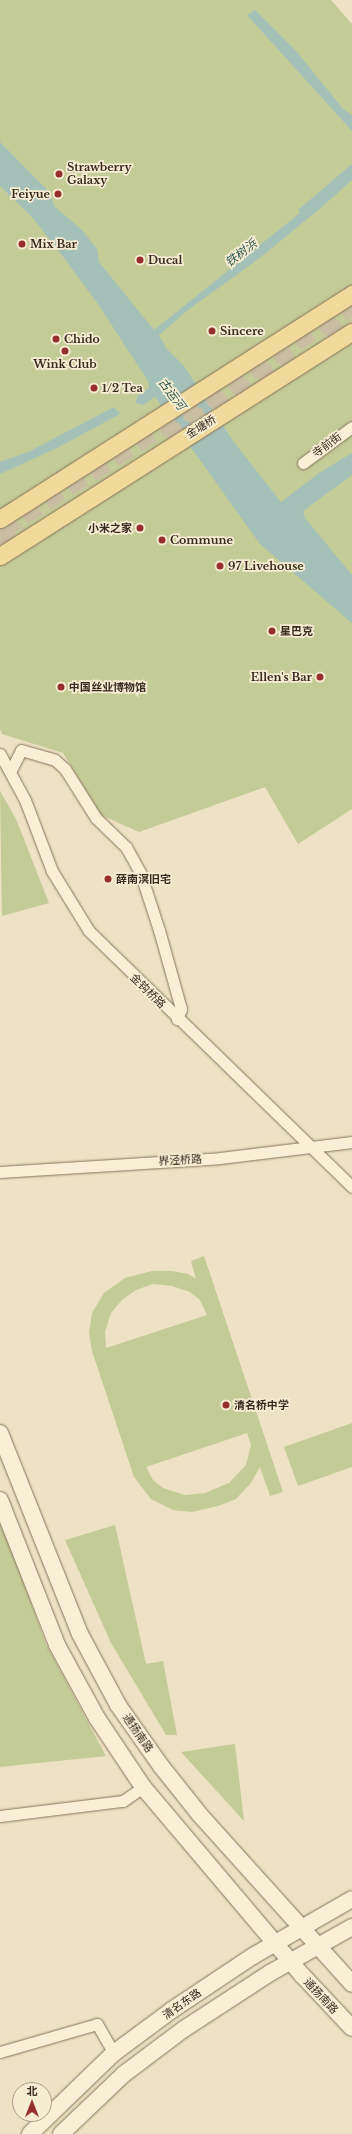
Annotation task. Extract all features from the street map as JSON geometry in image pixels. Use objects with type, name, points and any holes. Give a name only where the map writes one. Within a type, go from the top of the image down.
[{"type":"main road","points":[[0,519],[350,294]]},
{"type":"main road","name":"金塘桥","points":[[0,556],[50,522],[352,332]]},
{"type":"main road","name":"通扬南路","points":[[0,1433],[80,1634],[118,1705],[161,1766],[200,1815],[319,1945],[352,1984]]},
{"type":"main road","name":"通扬南路","points":[[0,1500],[57,1645],[97,1718],[143,1787],[275,1943],[352,2028]]},
{"type":"main road","name":"清名东路","points":[[30,2134],[114,2053],[172,2010],[275,1943],[352,1899]]},
{"type":"main road","name":"清名东路","points":[[61,2134],[124,2074],[184,2029],[291,1961],[352,1927]]},
{"type":"street","name":"寺前街","points":[[303,463],[352,428]]},
{"type":"street","points":[[11,770],[21,750],[55,760],[65,769],[96,818],[126,847],[140,872],[159,930],[181,1009],[177,1019]]},
{"type":"street","name":"金钩桥路","points":[[0,754],[11,770],[25,800],[52,871],[69,902],[89,931],[177,1019],[352,1187]]},
{"type":"street","name":"界泾桥路","points":[[3,1171],[220,1158],[352,1142]]},
{"type":"street","points":[[0,1816],[123,1801],[143,1787]]},
{"type":"street","points":[[0,2052],[97,2024],[114,2053]]},
{"type":"green space","points":[[0,0],[331,0],[352,24],[352,809],[298,844],[265,787],[139,832],[101,815],[63,753],[2,734],[0,729]]},
{"type":"green space","points":[[0,791],[16,819],[49,903],[2,916]]},
{"type":"green space","points":[[204,1256],[283,1492],[270,1496],[260,1467],[250,1484],[236,1499],[218,1506],[192,1512],[173,1510],[151,1499],[134,1477],[92,1351],[89,1333],[92,1313],[104,1293],[125,1278],[152,1271],[172,1271],[188,1274],[196,1279],[191,1261]],"holes":[[[153,1284],[172,1286],[190,1292],[200,1300],[207,1315],[106,1348],[105,1332],[111,1313],[122,1300],[136,1290]],[[247,1433],[251,1445],[246,1465],[229,1483],[205,1493],[185,1495],[163,1488],[153,1480],[146,1467]]]},
{"type":"green space","points":[[352,1423],[352,1467],[298,1486],[284,1447]]},
{"type":"green space","points":[[0,1517],[46,1644],[106,1756],[0,1767]]},
{"type":"green space","points":[[115,1525],[146,1664],[163,1661],[177,1735],[166,1735],[111,1643],[65,1540]]},
{"type":"green space","points":[[235,1744],[244,1821],[181,1752]]},
{"type":"water","points":[[255,10],[297,52],[343,109],[352,115],[352,131],[247,15]]},
{"type":"water","name":"古运河","points":[[0,142],[49,192],[55,207],[82,230],[97,249],[99,262],[154,330],[300,213],[298,210],[352,164],[352,180],[323,206],[261,257],[188,310],[159,335],[167,349],[184,366],[233,441],[281,502],[319,473],[352,453],[352,475],[303,511],[305,518],[352,575],[352,623],[260,544],[155,397],[143,405],[136,403],[137,396],[149,388],[148,381],[98,304],[61,254],[32,217],[0,186]]},
{"type":"water","points":[[114,407],[120,414],[57,448],[0,474],[0,462],[30,451]]},
{"type":"tunnel","points":[[0,531],[352,306]]},
{"type":"tunnel","points":[[328,337],[352,322]]},
{"type":"tunnel","points":[[168,439],[295,358]]},
{"type":"tunnel","points":[[0,545],[25,530]]},
{"type":"place","name":"Strawberry Galaxy","points":[[59,174]]},
{"type":"place","name":"Feiyue","points":[[58,194]]},
{"type":"place","name":"Mix Bar","points":[[22,244]]},
{"type":"place","name":"Ducal","points":[[140,260]]},
{"type":"place","name":"Sincere","points":[[212,331]]},
{"type":"place","name":"Chido","points":[[56,339]]},
{"type":"place","name":"Wink Club","points":[[65,351]]},
{"type":"place","name":"1/2 Tea","points":[[94,388]]},
{"type":"place","name":"小米之家","points":[[140,528]]},
{"type":"place","name":"Commune","points":[[162,540]]},
{"type":"place","name":"97 Livehouse","points":[[220,566]]},
{"type":"place","name":"星巴克","points":[[272,631]]},
{"type":"place","name":"Ellen's Bar","points":[[320,677]]},
{"type":"place","name":"中国丝业博物馆","points":[[61,687]]},
{"type":"place","name":"薛南溟旧宅","points":[[108,879]]},
{"type":"place","name":"清名桥中学","points":[[226,1405]]},
{"type":"water label","name":"铁树浜","points":[[241,253]]}]
